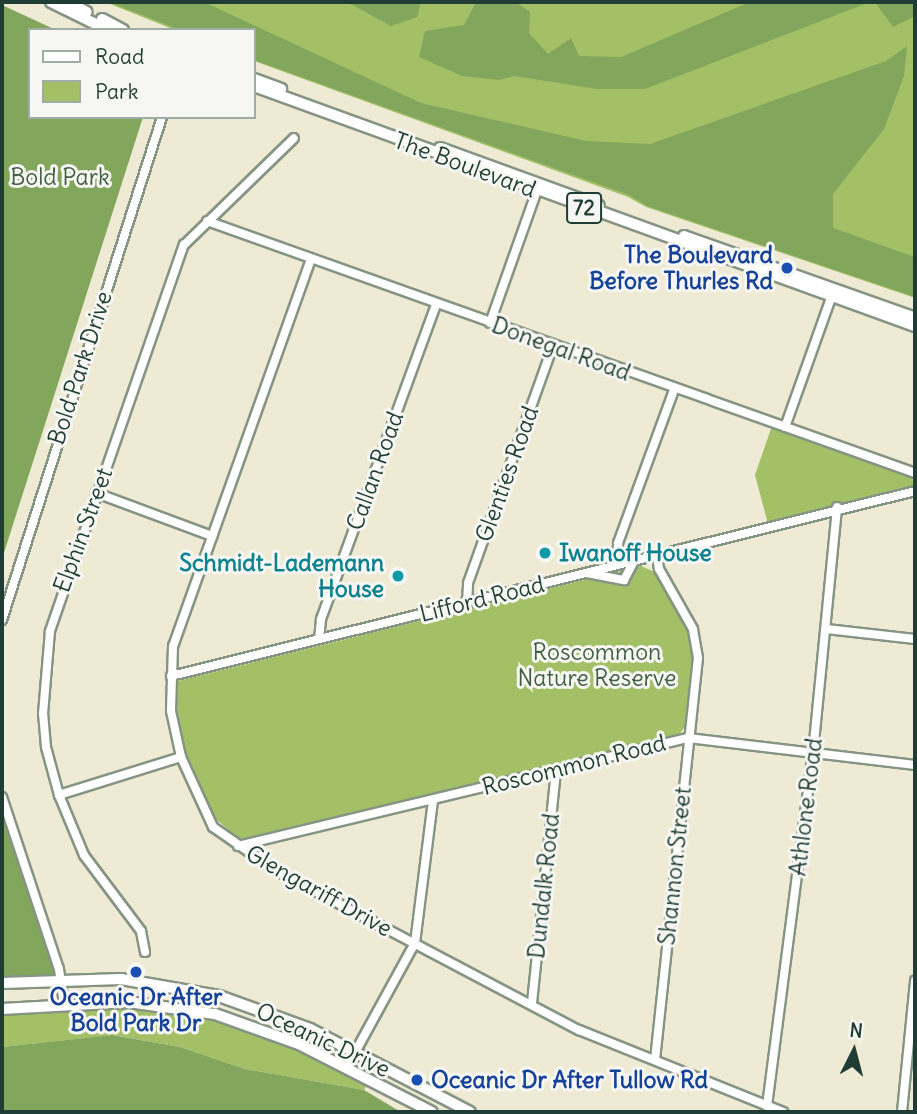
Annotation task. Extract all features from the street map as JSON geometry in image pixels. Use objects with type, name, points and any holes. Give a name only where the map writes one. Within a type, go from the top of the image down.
[{"type":"main road","points":[[51,2],[104,28]]},
{"type":"main road","points":[[68,2],[119,28]]},
{"type":"main road","name":"The Boulevard","points":[[256,80],[538,188]]},
{"type":"main road","name":"The Boulevard","points":[[256,87],[833,293],[915,326]]},
{"type":"main road","name":"The Boulevard","points":[[833,293],[915,318]]},
{"type":"main road","name":"Oceanic Drive","points":[[2,983],[62,978],[121,979],[186,988],[271,1012],[470,1112]]},
{"type":"main road","name":"Oceanic Drive","points":[[2,1009],[64,1003],[151,1003],[215,1014],[263,1028],[347,1067],[432,1112]]},
{"type":"street","name":"Bold Park Drive","points":[[2,620],[161,119]]},
{"type":"street","name":"Elphin Street","points":[[145,953],[141,931],[84,855],[59,795],[45,739],[45,662],[59,598],[179,256],[190,237],[294,138]]},
{"type":"street","points":[[490,323],[538,188]]},
{"type":"street","name":"Donegal Road","points":[[207,221],[674,390],[915,473]]},
{"type":"street","name":"Glengariff Drive","points":[[311,258],[173,646],[171,711],[181,757],[213,827],[275,870],[579,1030],[783,1112]]},
{"type":"street","points":[[785,427],[833,293]]},
{"type":"street","name":"Callan Road","points":[[318,639],[321,619],[436,304]]},
{"type":"street","name":"Glenties Road","points":[[467,604],[468,583],[553,346]]},
{"type":"street","points":[[617,565],[618,543],[674,390]]},
{"type":"street","name":"Lifford Road","points":[[171,676],[657,557],[837,507],[915,491]]},
{"type":"street","points":[[96,493],[212,536]]},
{"type":"street","name":"Athlone Road","points":[[768,1106],[813,753],[837,507]]},
{"type":"street","name":"Shannon Street","points":[[655,1060],[698,658],[693,629],[659,569],[657,557]]},
{"type":"street","points":[[587,573],[624,580],[634,561]]},
{"type":"street","points":[[826,629],[915,639]]},
{"type":"street","name":"Roscommon Road","points":[[238,846],[688,738],[915,765]]},
{"type":"street","points":[[59,795],[181,757]]},
{"type":"street","name":"Dundalk Road","points":[[532,1003],[556,769]]},
{"type":"street","points":[[2,797],[62,978],[64,1003]]},
{"type":"street","points":[[347,1067],[415,943],[433,801]]},
{"type":"street","points":[[902,1112],[915,981]]},
{"type":"green space","points":[[105,2],[915,2],[915,298],[646,207],[628,197],[256,62],[256,28],[170,28]]},
{"type":"green space","points":[[109,2],[204,2],[421,103],[586,141],[650,144],[886,61],[907,46],[904,76],[884,129],[833,194],[833,228],[915,257],[915,297],[647,206],[629,195],[256,61],[256,28],[175,28]]},
{"type":"green space","points":[[347,2],[421,2],[417,17],[391,26]]},
{"type":"green space","points":[[476,2],[516,2],[530,12],[529,33],[548,54],[571,38],[579,56],[621,57],[750,2],[870,2],[645,89],[597,89],[514,76],[499,80],[462,76],[419,57],[425,31],[464,25]]},
{"type":"green space","points":[[875,2],[915,2],[915,16],[893,27]]},
{"type":"green space","name":"Bold Park","points":[[2,5],[52,28],[28,28],[28,119],[142,119],[2,559]]},
{"type":"green space","points":[[772,426],[911,475],[915,487],[768,524],[755,475]]},
{"type":"green space","name":"Roscommon Nature Reserve","points":[[641,566],[657,573],[686,622],[693,646],[687,724],[678,736],[247,840],[238,838],[216,819],[189,772],[176,726],[173,698],[178,681]]},
{"type":"green space","points":[[2,816],[9,838],[59,975],[2,979]]},
{"type":"green space","points":[[128,1006],[214,1018],[297,1047],[368,1083],[364,1090],[245,1069],[180,1047],[113,1035],[2,1047],[2,1014]]},
{"type":"green space","points":[[112,1035],[180,1047],[245,1069],[364,1090],[401,1112],[2,1112],[2,1047]]},
{"type":"place","name":"The Boulevard Before Thurles Rd","points":[[787,268]]},
{"type":"place","name":"Iwanoff House","points":[[545,553]]},
{"type":"place","name":"Schmidt-Lademann House","points":[[398,576]]},
{"type":"place","name":"Oceanic Dr After Bold Park Dr","points":[[136,972]]},
{"type":"place","name":"Oceanic Dr After Tullow Rd","points":[[417,1080]]}]
